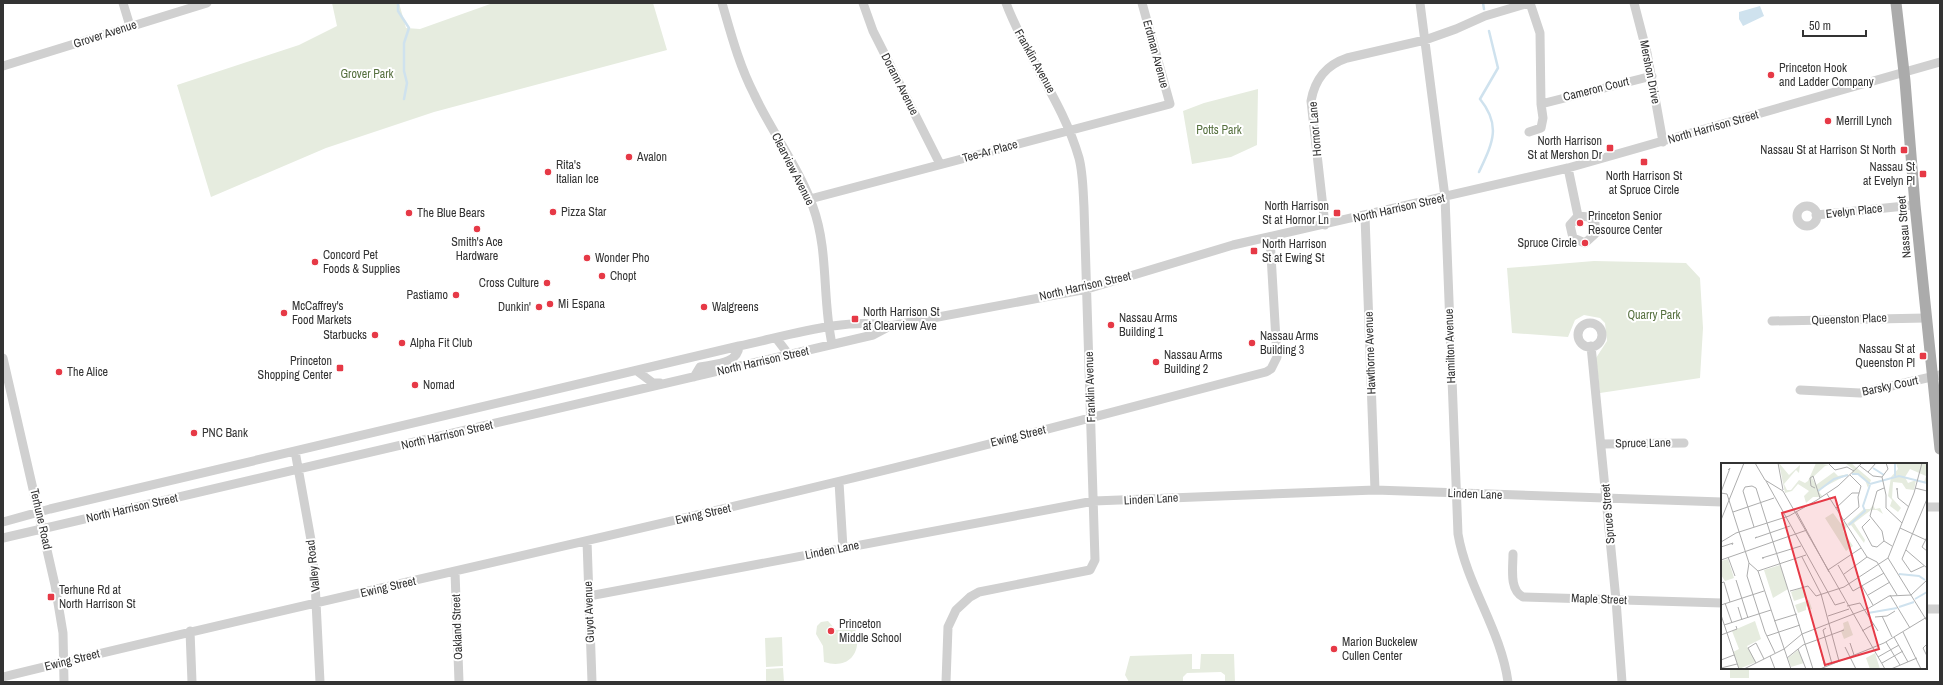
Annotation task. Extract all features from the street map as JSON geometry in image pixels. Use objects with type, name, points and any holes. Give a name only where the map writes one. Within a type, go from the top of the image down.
[{"type":"main road","name":"Nassau Street","points":[[1896,3],[1904,72],[1926,318],[1936,376],[1940,449]]},
{"type":"street","points":[[123,3],[130,26]]},
{"type":"street","name":"Grover Avenue","points":[[3,66],[207,3]]},
{"type":"street","name":"Clearview Avenue","points":[[722,3],[733,43],[754,95],[810,199],[818,221],[821,238],[828,327],[832,344]]},
{"type":"street","name":"Dorann Avenue","points":[[863,3],[873,31],[940,164]]},
{"type":"street","name":"Franklin Avenue","points":[[946,682],[948,627],[956,610],[970,597],[979,592],[1091,569],[1095,560],[1082,175],[1079,158],[1057,101],[1020,35],[1006,3]]},
{"type":"street","name":"Erdman Avenue","points":[[1142,3],[1170,104]]},
{"type":"street","name":"Hamilton Avenue","points":[[1420,3],[1445,197],[1455,493],[1460,547],[1502,653],[1508,682]]},
{"type":"street","points":[[1529,3],[1540,33],[1541,104],[1543,118],[1541,128],[1529,132]]},
{"type":"street","name":"Hornor Lane","points":[[1325,225],[1311,101],[1316,82],[1329,67],[1338,61],[1425,40],[1456,30],[1485,16],[1529,3]]},
{"type":"street","name":"Mershon Drive","points":[[1634,3],[1652,76],[1663,142]]},
{"type":"street","name":"North Harrison Street","points":[[3,538],[874,335],[890,326],[1087,289],[1233,246],[1568,168],[1940,62]]},
{"type":"street","name":"Cameron Court","points":[[1541,104],[1652,76]]},
{"type":"street","name":"Tee-Ar Place","points":[[810,199],[1170,104]]},
{"type":"street","points":[[1568,168],[1578,216]]},
{"type":"street","name":"Evelyn Place","points":[[1816,215],[1915,205]]},
{"type":"street","name":"Hawthorne Avenue","points":[[1365,216],[1375,490]]},
{"type":"street","name":"Ewing Street","points":[[3,677],[190,631],[316,604],[839,482],[1266,372],[1272,369],[1277,357],[1270,238]]},
{"type":"street","name":"Queenston Place","points":[[1772,321],[1926,318]]},
{"type":"street","name":"North Harrison Street","points":[[3,522],[39,512],[739,346],[828,327],[874,322],[890,326]]},
{"type":"street","points":[[776,338],[789,355]]},
{"type":"street","points":[[694,377],[700,367],[733,360],[739,353],[739,346]]},
{"type":"street","name":"Spruce Street","points":[[1591,346],[1602,444],[1622,682]]},
{"type":"street","name":"Terhune Road","points":[[3,358],[43,529],[61,614],[64,682]]},
{"type":"street","points":[[637,371],[653,383],[665,383]]},
{"type":"street","name":"Barsky Court","points":[[1800,390],[1860,393],[1936,376]]},
{"type":"street","name":"Spruce Lane","points":[[1602,444],[1684,443]]},
{"type":"street","name":"Valley Road","points":[[295,451],[311,540],[320,682]]},
{"type":"street","points":[[839,482],[843,548]]},
{"type":"street","name":"Linden Lane","points":[[589,596],[1094,501],[1375,490],[1721,502]]},
{"type":"street","points":[[1927,507],[1940,507]]},
{"type":"street","name":"Guyot Avenue","points":[[587,541],[592,682]]},
{"type":"street","name":"Maple Street","points":[[1513,554],[1514,589],[1517,594],[1523,597],[1721,603]]},
{"type":"street","name":"Oakland Street","points":[[455,572],[459,682]]},
{"type":"street","points":[[1927,609],[1940,609]]},
{"type":"street","points":[[190,631],[192,682]]},
{"type":"green space","name":"Grover Park","points":[[332,3],[399,3],[406,28],[420,29],[493,3],[653,3],[667,50],[434,112],[326,148],[211,197],[177,85],[299,45],[337,26]]},
{"type":"green space","name":"Potts Park","points":[[1258,89],[1257,145],[1231,157],[1192,164],[1183,111],[1204,103]]},
{"type":"green space","name":"Quarry Park","points":[[1594,261],[1686,263],[1700,278],[1703,328],[1700,378],[1600,393],[1596,358],[1607,341],[1605,323],[1600,318],[1584,315],[1575,320],[1568,337],[1512,333],[1507,268]]},
{"type":"green space","points":[[828,621],[836,630],[855,629],[857,645],[852,657],[847,661],[833,664],[824,662],[823,646],[816,634],[817,626],[821,622]]},
{"type":"green space","points":[[782,637],[783,666],[766,667],[765,638]]},
{"type":"green space","points":[[1192,654],[1192,669],[1200,669],[1201,654],[1234,654],[1235,682],[1225,682],[1225,675],[1221,672],[1187,673],[1183,677],[1183,682],[1129,682],[1125,675],[1130,656]]},
{"type":"green space","points":[[783,668],[784,682],[766,682],[766,669]]},
{"type":"green space","points":[[1730,669],[1749,669],[1749,678],[1730,678]]},
{"type":"water","points":[[1760,6],[1764,16],[1743,26],[1739,19],[1739,12]]},
{"type":"waterway","points":[[398,3],[398,11],[409,28],[404,43],[404,71],[407,83],[404,99]]},
{"type":"waterway","points":[[1483,3],[1484,9]]},
{"type":"waterway","points":[[1479,172],[1488,153],[1493,135],[1491,118],[1480,99],[1498,68],[1489,31]]},
{"type":"place","name":"Princeton Hook and Ladder Company","points":[[1771,75]]},
{"type":"place","name":"Merrill Lynch","points":[[1828,121]]},
{"type":"place","name":"North Harrison St at Mershon Dr","points":[[1610,148]]},
{"type":"place","name":"Nassau St at Harrison St North","points":[[1904,150]]},
{"type":"place","name":"Avalon","points":[[629,157]]},
{"type":"place","name":"North Harrison St at Spruce Circle","points":[[1644,162]]},
{"type":"place","name":"Rita's Italian Ice","points":[[548,172]]},
{"type":"place","name":"Nassau St at Evelyn Pl","points":[[1923,174]]},
{"type":"place","name":"Pizza Star","points":[[553,212]]},
{"type":"place","name":"The Blue Bears","points":[[409,213]]},
{"type":"place","name":"North Harrison St at Hornor Ln","points":[[1337,213]]},
{"type":"place","name":"Princeton Senior Resource Center","points":[[1580,223]]},
{"type":"place","name":"Smith's Ace Hardware","points":[[477,229]]},
{"type":"place","name":"Spruce Circle","points":[[1585,243]]},
{"type":"place","name":"North Harrison St at Ewing St","points":[[1254,251]]},
{"type":"place","name":"Wonder Pho","points":[[587,258]]},
{"type":"place","name":"Concord Pet Foods & Supplies","points":[[315,262]]},
{"type":"place","name":"Chopt","points":[[602,276]]},
{"type":"place","name":"Cross Culture","points":[[547,283]]},
{"type":"place","name":"Pastiamo","points":[[456,295]]},
{"type":"place","name":"Mi Espana","points":[[550,304]]},
{"type":"place","name":"Dunkin'","points":[[539,307]]},
{"type":"place","name":"Walgreens","points":[[704,307]]},
{"type":"place","name":"McCaffrey's Food Markets","points":[[284,313]]},
{"type":"place","name":"North Harrison St at Clearview Ave","points":[[855,319]]},
{"type":"place","name":"Nassau Arms Building 1","points":[[1111,325]]},
{"type":"place","name":"Starbucks","points":[[375,335]]},
{"type":"place","name":"Alpha Fit Club","points":[[402,343]]},
{"type":"place","name":"Nassau Arms Building 3","points":[[1252,343]]},
{"type":"place","name":"Nassau St at Queenston Pl","points":[[1923,356]]},
{"type":"place","name":"Nassau Arms Building 2","points":[[1156,362]]},
{"type":"place","name":"Princeton Shopping Center","points":[[340,368]]},
{"type":"place","name":"The Alice","points":[[59,372]]},
{"type":"place","name":"Nomad","points":[[415,385]]},
{"type":"place","name":"PNC Bank","points":[[194,433]]},
{"type":"place","name":"Terhune Rd at North Harrison St","points":[[51,597]]},
{"type":"place","name":"Princeton Middle School","points":[[831,631]]},
{"type":"place","name":"Marion Buckelew Cullen Center","points":[[1334,649]]}]
